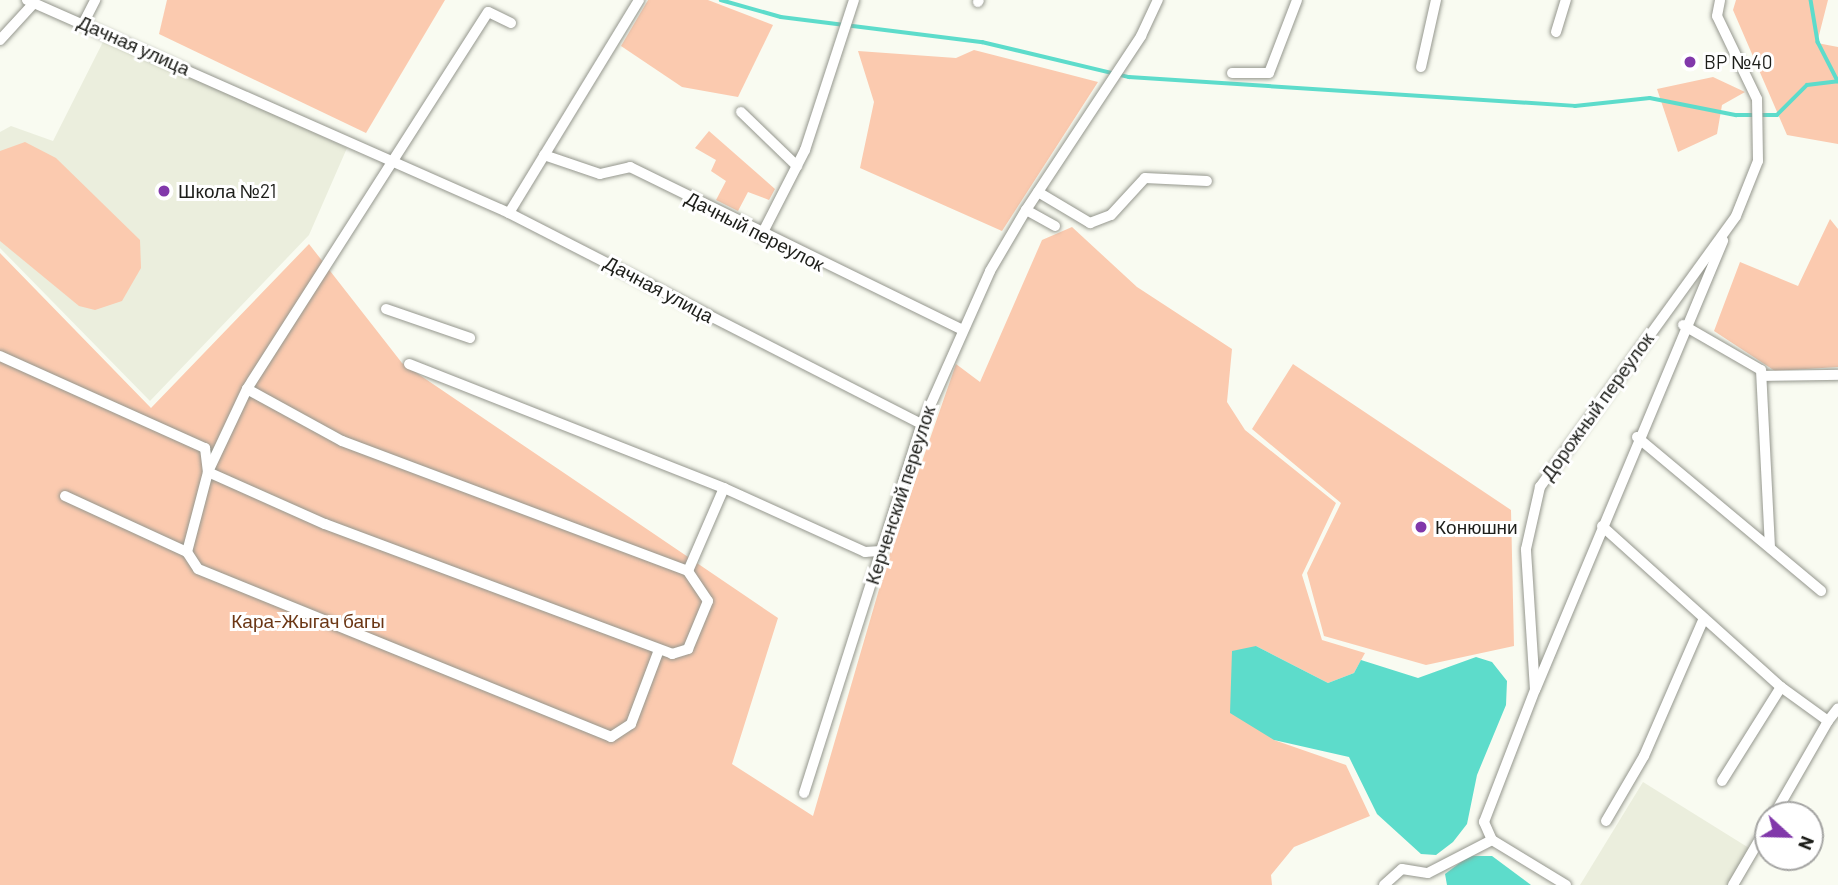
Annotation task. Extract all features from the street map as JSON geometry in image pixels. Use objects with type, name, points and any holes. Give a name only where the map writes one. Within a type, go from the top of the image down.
[{"type":"street","points":[[84,22],[95,0]]},
{"type":"street","points":[[509,213],[639,0]]},
{"type":"street","points":[[761,236],[797,166],[854,0]]},
{"type":"street","name":"Керченский переулок","points":[[804,793],[922,424],[962,330],[1026,210],[1141,36],[1157,0]]},
{"type":"street","points":[[1232,73],[1269,73],[1297,0]]},
{"type":"street","points":[[1421,66],[1436,0]]},
{"type":"street","points":[[1556,32],[1566,0]]},
{"type":"street","name":"Дорожный переулок","points":[[1492,840],[1484,822],[1535,690],[1525,584],[1539,487],[1736,216],[1758,161],[1762,130],[1757,99],[1717,16],[1720,0]]},
{"type":"street","points":[[0,40],[31,2]]},
{"type":"street","name":"Дачная улица","points":[[31,2],[84,22],[509,213],[922,424]]},
{"type":"street","points":[[187,552],[208,472],[247,389],[488,12],[511,23]]},
{"type":"street","points":[[741,112],[797,166]]},
{"type":"street","name":"Дачный переулок","points":[[544,156],[600,174],[629,167],[761,236],[962,330]]},
{"type":"street","points":[[1038,192],[1090,223],[1111,215],[1145,178],[1207,181]]},
{"type":"street","points":[[1026,210],[1055,226]]},
{"type":"street","points":[[1535,690],[1683,324],[1736,216]]},
{"type":"street","points":[[386,309],[470,338]]},
{"type":"street","points":[[1683,324],[1761,369],[1770,547]]},
{"type":"street","points":[[0,356],[205,448],[208,472]]},
{"type":"street","points":[[410,364],[724,488],[865,552],[881,551]]},
{"type":"street","points":[[1762,376],[1838,375]]},
{"type":"street","points":[[208,472],[325,524],[659,650],[683,654],[701,622],[708,599],[688,571],[342,440],[247,389]]},
{"type":"street","points":[[1637,437],[1821,591]]},
{"type":"street","points":[[688,571],[724,488]]},
{"type":"street","points":[[65,496],[187,552],[198,569],[615,737],[631,724],[659,650]]},
{"type":"street","points":[[1602,526],[1781,687],[1828,721]]},
{"type":"street","points":[[1606,821],[1644,756],[1704,618]]},
{"type":"street","points":[[1722,781],[1781,687]]},
{"type":"street","points":[[1782,801],[1838,708]]},
{"type":"street","points":[[1384,885],[1402,869],[1419,875],[1492,840],[1566,885]]},
{"type":"street","points":[[1733,885],[1754,849]]},
{"type":"shaded area","name":"Школа №21","points":[[106,36],[347,148],[309,235],[150,401],[0,248],[0,132],[11,126],[53,141]]},
{"type":"shaded area","points":[[1643,782],[1754,851],[1754,858],[1738,885],[1580,885]]},
{"type":"green space","points":[[167,0],[445,0],[366,133],[159,34]]},
{"type":"green space","points":[[648,0],[708,0],[773,25],[738,97],[682,87],[621,46]]},
{"type":"green space","points":[[1736,0],[1828,0],[1817,43],[1838,47],[1838,144],[1787,135],[1733,10]]},
{"type":"green space","points":[[974,50],[1098,82],[1002,231],[860,168],[874,102],[858,51],[956,58]]},
{"type":"green space","points":[[1713,77],[1745,92],[1722,105],[1717,134],[1678,152],[1657,89]]},
{"type":"green space","points":[[709,131],[775,189],[769,200],[748,192],[738,211],[716,200],[726,181],[711,171],[716,160],[695,148]]},
{"type":"green space","points":[[25,142],[56,158],[140,240],[141,268],[122,301],[95,310],[79,306],[0,241],[0,151]]},
{"type":"green space","points":[[1830,219],[1838,229],[1838,367],[1775,371],[1714,331],[1740,262],[1798,286]]},
{"type":"green space","name":"Кара-Жыгач багы","points":[[1072,227],[1137,287],[1232,349],[1227,402],[1245,430],[1336,503],[1302,575],[1322,640],[1365,653],[1354,673],[1328,683],[1256,646],[1274,740],[1346,765],[1370,816],[1294,847],[1271,875],[1272,885],[0,885],[0,253],[151,408],[309,244],[402,363],[778,618],[732,764],[813,816],[887,562],[956,364],[980,382],[1042,240]]},
{"type":"green space","name":"Конюшни","points":[[1293,364],[1511,510],[1514,646],[1426,665],[1324,636],[1307,573],[1341,503],[1252,429]]},
{"type":"water","points":[[1256,646],[1328,683],[1354,673],[1361,660],[1418,678],[1476,657],[1492,662],[1507,681],[1506,705],[1477,775],[1467,824],[1453,842],[1436,855],[1421,854],[1377,814],[1349,757],[1274,740],[1230,713],[1232,651]]},
{"type":"water","points":[[1469,856],[1492,856],[1531,885],[1447,885],[1445,874]]},
{"type":"waterway","points":[[721,0],[781,17],[982,42],[1129,77],[1575,106],[1650,98],[1736,115],[1777,115],[1807,85],[1838,81]]},
{"type":"waterway","points":[[1811,0],[1818,42],[1838,81]]},
{"type":"place","name":"BP №40","points":[[1690,62]]},
{"type":"place","name":"Школа №21","points":[[164,191]]},
{"type":"place","name":"Конюшни","points":[[1421,527]]}]
